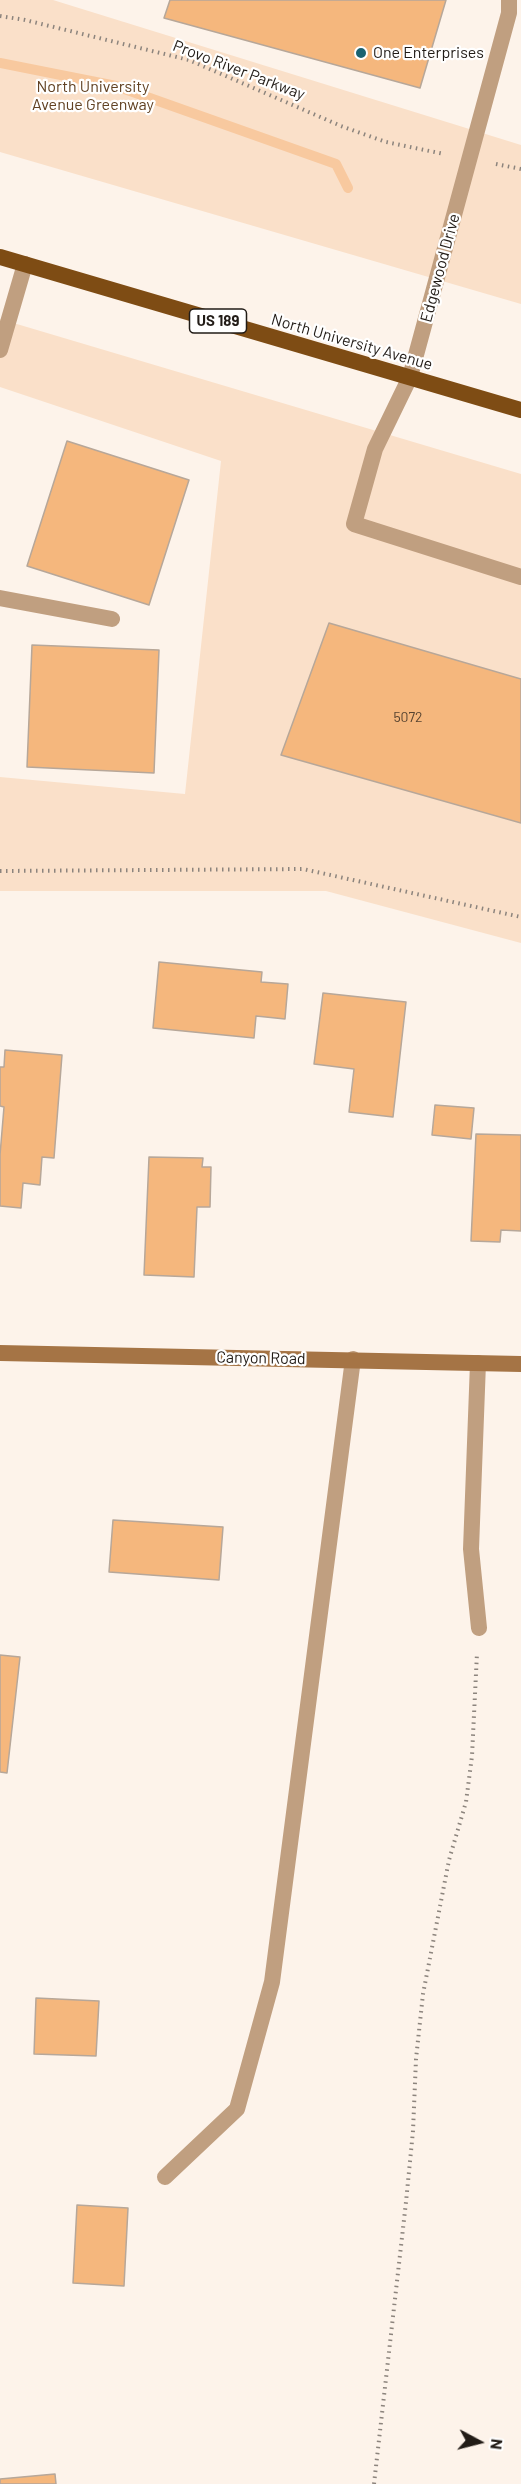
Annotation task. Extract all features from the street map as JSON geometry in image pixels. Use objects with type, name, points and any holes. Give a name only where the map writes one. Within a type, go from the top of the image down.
[{"type":"highway","name":"North University Avenue","points":[[0,257],[521,410]]},
{"type":"main road","name":"Canyon Road","points":[[0,1353],[521,1364]]},
{"type":"street","name":"Edgewood Drive","points":[[511,4],[410,377],[375,449],[354,524],[521,578]]},
{"type":"street","points":[[0,350],[26,264]]},
{"type":"street","points":[[0,598],[112,619]]},
{"type":"street","points":[[165,2177],[237,2109],[272,1982],[353,1359]]},
{"type":"street","points":[[478,1363],[471,1549],[479,1628]]},
{"type":"path","name":"Provo River Parkway","points":[[0,16],[189,60],[340,126],[386,142],[429,152]]},
{"type":"path","points":[[490,162],[521,169]]},
{"type":"path","points":[[0,871],[303,869],[521,917]]},
{"type":"path","points":[[374,2484],[406,2202],[423,1994],[449,1860],[466,1802],[472,1756],[479,1628]]},
{"type":"green space","name":"North University Avenue Greenway","points":[[0,0],[53,0],[521,145],[521,304],[0,152]]},
{"type":"green space","points":[[0,319],[521,474],[521,943],[326,891],[0,891],[0,777],[185,794],[221,461],[0,387]]},
{"type":"building","name":"One Enterprises","points":[[170,0],[446,0],[420,88],[164,18]]},
{"type":"building","points":[[67,441],[189,480],[149,605],[27,566]]},
{"type":"building","points":[[329,623],[521,679],[521,823],[281,755]]},
{"type":"building","points":[[32,645],[159,650],[154,773],[27,767]]},
{"type":"building","points":[[159,962],[262,972],[261,982],[288,984],[285,1019],[256,1016],[254,1038],[153,1028]]},
{"type":"building","points":[[323,993],[406,1002],[393,1117],[349,1112],[354,1069],[314,1064]]},
{"type":"building","points":[[5,1050],[62,1055],[54,1158],[42,1157],[40,1185],[23,1183],[21,1208],[0,1206],[0,1155],[4,1107],[0,1106],[0,1067],[4,1067]]},
{"type":"building","points":[[435,1105],[474,1108],[471,1139],[432,1135]]},
{"type":"building","points":[[476,1134],[521,1135],[521,1231],[501,1230],[500,1242],[471,1241]]},
{"type":"building","points":[[149,1157],[203,1158],[202,1167],[211,1167],[210,1207],[197,1207],[194,1277],[144,1275]]},
{"type":"building","points":[[113,1520],[223,1527],[219,1580],[109,1572]]},
{"type":"building","points":[[0,1655],[20,1657],[7,1773],[0,1772]]},
{"type":"building","points":[[36,1998],[99,2001],[96,2056],[34,2054]]},
{"type":"building","points":[[77,2205],[128,2208],[124,2286],[73,2283]]},
{"type":"building","points":[[55,2474],[56,2484],[0,2484],[0,2479]]},
{"type":"waterway","points":[[0,63],[116,86],[336,164],[348,188]]},
{"type":"place","name":"One Enterprises","points":[[361,53]]}]
